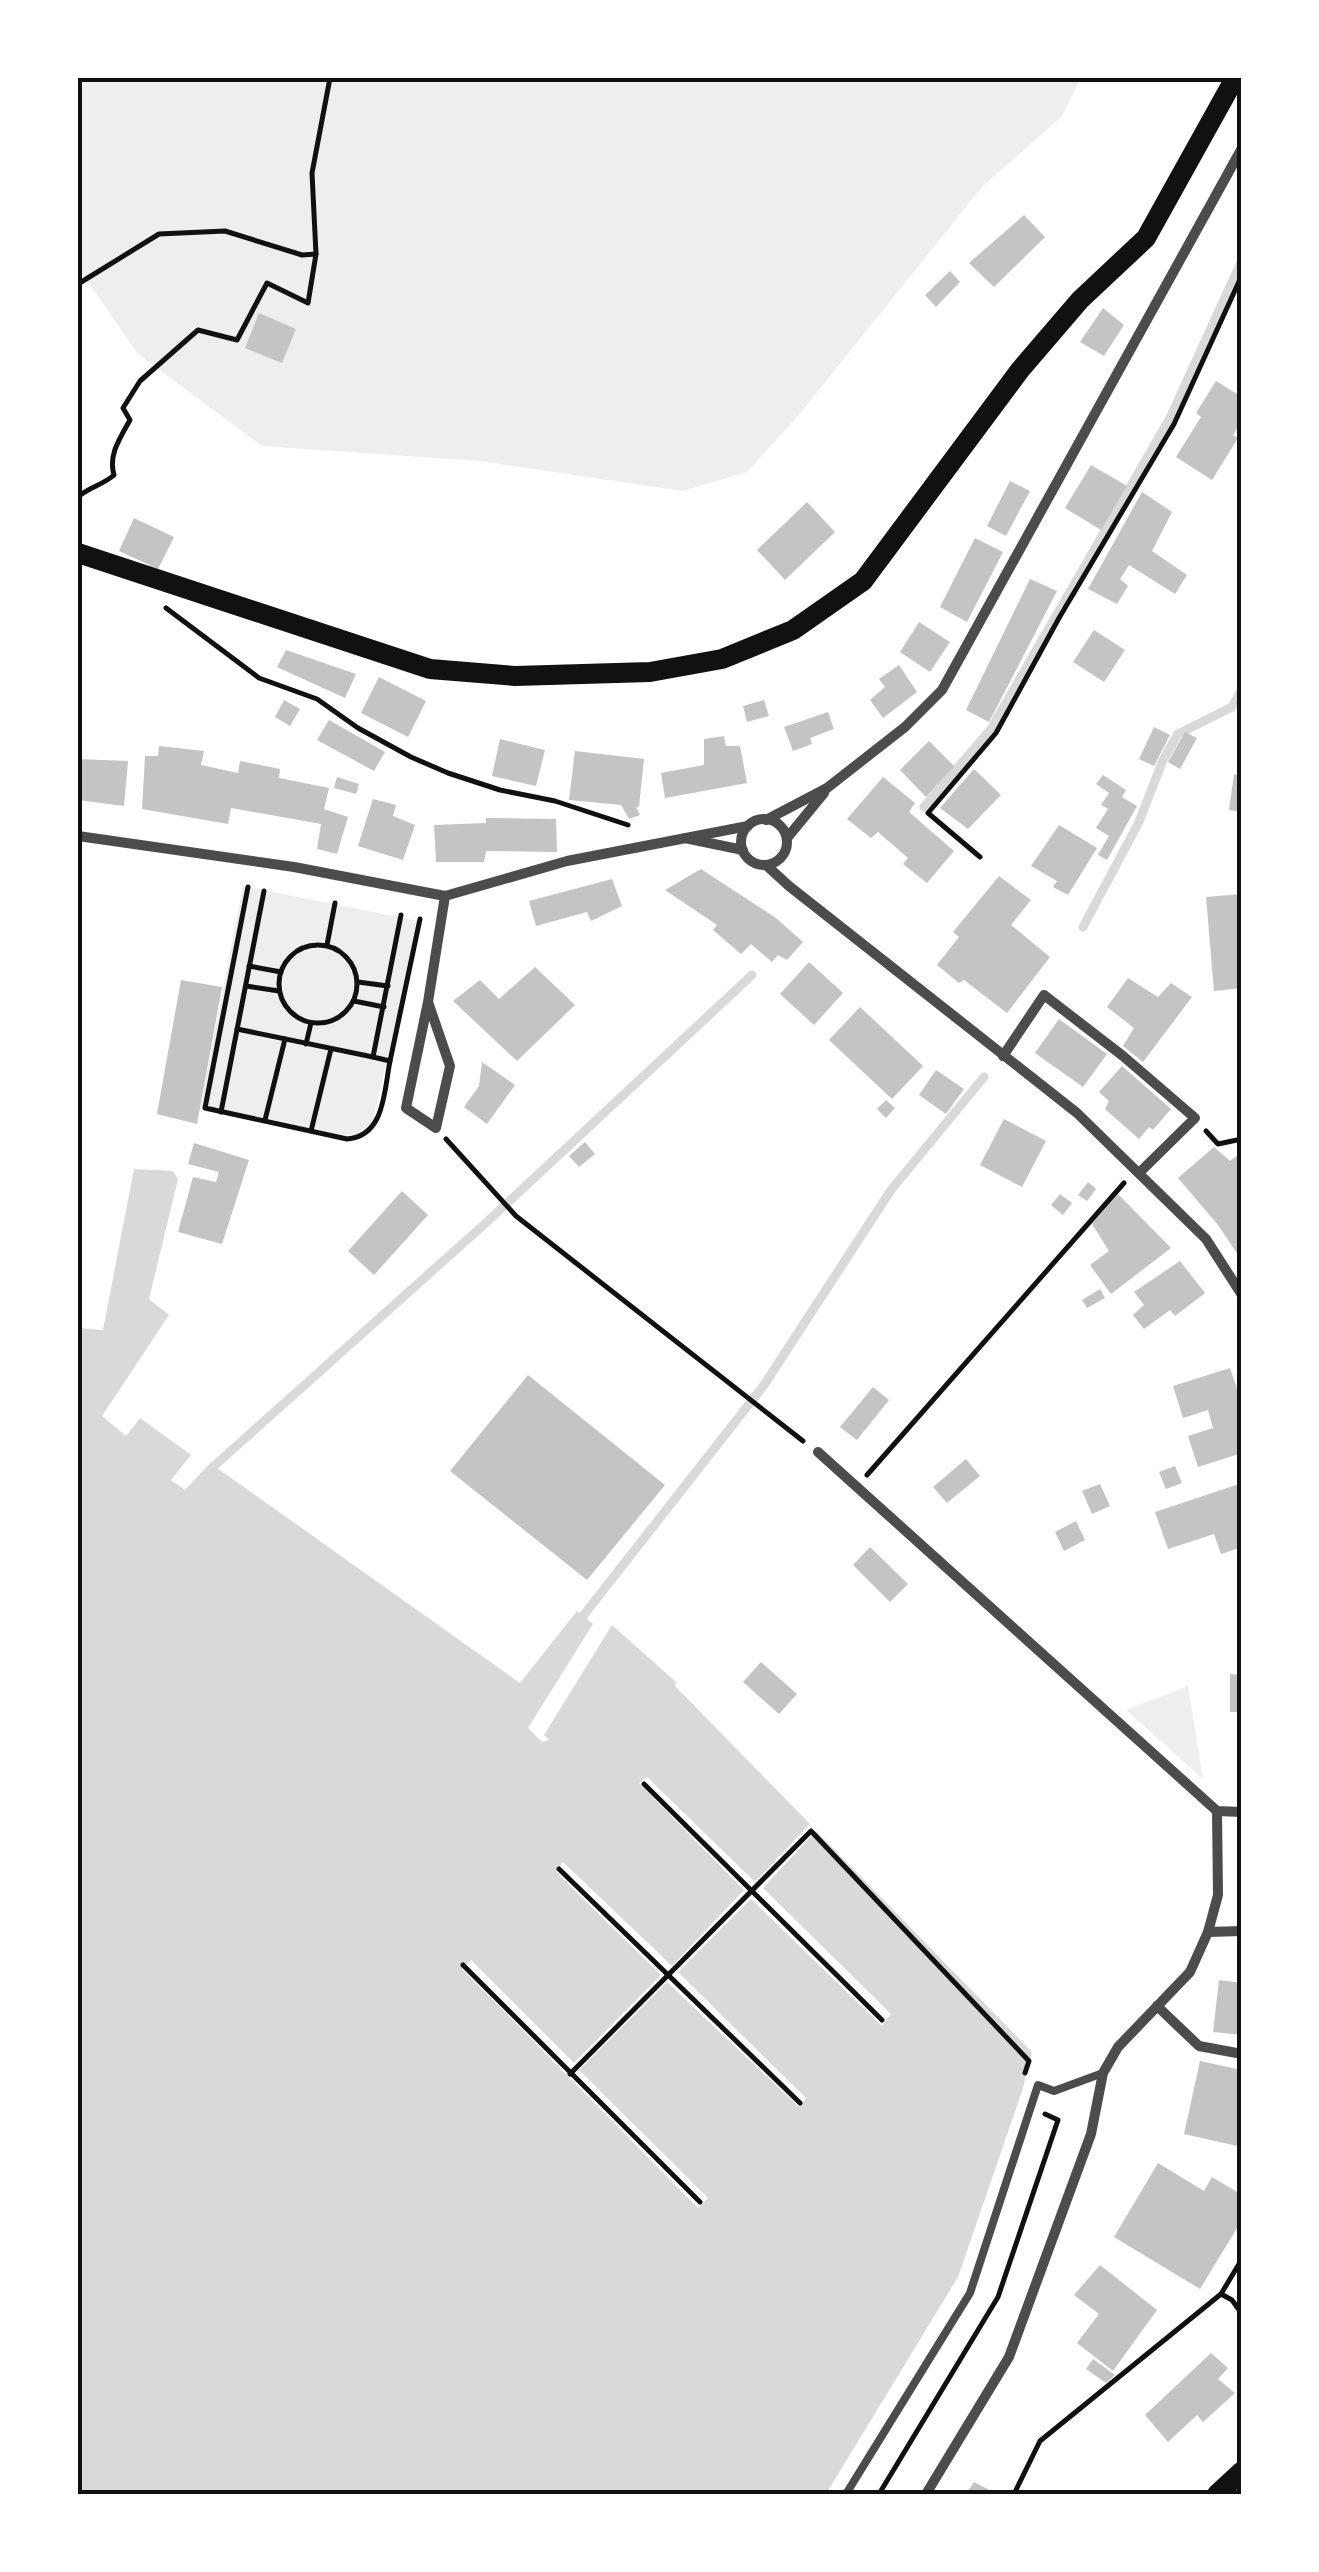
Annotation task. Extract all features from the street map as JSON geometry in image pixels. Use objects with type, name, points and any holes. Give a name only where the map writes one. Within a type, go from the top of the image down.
[{"type":"main road","points":[[78,553],[430,669],[515,676],[650,672],[722,659],[792,630],[863,581],[1020,370],[1080,300],[1146,238],[1235,78]]},
{"type":"main road","points":[[1216,2494],[1242,2471]]},
{"type":"street","points":[[78,836],[294,867],[445,896],[567,861],[748,826],[827,788],[905,727],[942,690],[1242,148]]},
{"type":"street","points":[[788,886],[784,853],[787,838],[827,788]]},
{"type":"street","points":[[766,820],[779,825],[787,838]]},
{"type":"street","points":[[748,826],[742,837],[743,850],[752,862],[766,865],[1077,1114],[1206,1239],[1242,1295]]},
{"type":"street","points":[[680,837],[743,850]]},
{"type":"street","points":[[766,865],[784,853]]},
{"type":"street","points":[[428,1002],[450,1066],[436,1128],[406,1108],[445,896]]},
{"type":"street","points":[[1003,1056],[1044,995],[1195,1118],[1138,1173]]},
{"type":"street","points":[[818,1452],[1217,1811],[1242,1812]]},
{"type":"street","points":[[926,2494],[1010,2357],[1091,2134],[1103,2073],[1118,2047],[1190,1972],[1208,1932],[1218,1895],[1217,1811]]},
{"type":"street","points":[[1208,1932],[1242,1931]]},
{"type":"street","points":[[1157,2006],[1199,2046],[1242,2054]]},
{"type":"lane","points":[[846,2494],[970,2293],[1038,2086],[1054,2091],[1103,2073]]},
{"type":"path","points":[[78,497],[114,476],[111,465],[116,446],[130,420],[123,408],[140,380],[198,330],[237,340],[266,283],[308,304],[316,254],[312,172],[330,78]]},
{"type":"path","points":[[78,284],[159,234],[225,231],[302,255],[316,254]]},
{"type":"path","points":[[980,858],[928,813],[996,733],[1174,424],[1242,275]]},
{"type":"path","points":[[132,571],[142,589],[207,642],[260,678],[317,699],[358,728],[411,757],[483,784],[628,825]]},
{"type":"path","points":[[248,888],[205,1108],[347,1139],[367,1134],[378,1120],[420,918]]},
{"type":"path","points":[[221,1112],[264,891]]},
{"type":"path","points":[[327,946],[335,903]]},
{"type":"path","points":[[373,1057],[401,916]]},
{"type":"path","points":[[327,946],[348,958],[358,982],[354,1001],[340,1017],[321,1024],[310,1023],[287,1008],[279,990],[281,972],[298,950],[327,946]]},
{"type":"path","points":[[250,966],[281,972]]},
{"type":"path","points":[[232,973],[248,976]]},
{"type":"path","points":[[358,982],[388,986]]},
{"type":"path","points":[[246,986],[279,990]]},
{"type":"path","points":[[354,1001],[384,1007]]},
{"type":"path","points":[[306,1044],[310,1023]]},
{"type":"path","points":[[238,1029],[390,1062]]},
{"type":"path","points":[[265,1120],[285,1038]]},
{"type":"path","points":[[311,1131],[331,1048]]},
{"type":"path","points":[[1195,1118],[1218,1144],[1242,1138]]},
{"type":"path","points":[[436,1128],[516,1216],[818,1452]]},
{"type":"path","points":[[856,1487],[1119,1186],[1138,1173]]},
{"type":"path","points":[[644,1784],[882,2020]]},
{"type":"path","points":[[570,2074],[811,1831],[1029,2060],[1023,2079]]},
{"type":"path","points":[[559,1869],[800,2102]]},
{"type":"path","points":[[463,1965],[700,2202]]},
{"type":"path","points":[[1014,2494],[1040,2441],[1221,2294],[1242,2258]]},
{"type":"path","points":[[1221,2294],[1232,2300],[1242,2314]]},
{"type":"shaded area","points":[[78,78],[1081,78],[1062,116],[982,187],[798,416],[747,472],[683,491],[480,461],[262,446],[137,353],[78,267]]},
{"type":"shaded area","points":[[243,886],[419,921],[373,1120],[365,1132],[352,1135],[310,1131],[200,1107]]},
{"type":"shaded area","points":[[134,1169],[173,1171],[178,1179],[149,1299],[169,1315],[102,1416],[126,1436],[140,1418],[191,1455],[171,1480],[185,1490],[210,1463],[520,1683],[577,1611],[593,1624],[528,1728],[542,1742],[549,1740],[544,1735],[612,1625],[676,1682],[675,1686],[810,1824],[755,1882],[647,1777],[639,1783],[744,1890],[672,1966],[563,1862],[556,1872],[661,1975],[574,2063],[471,1960],[462,1969],[698,2208],[708,2198],[579,2070],[667,1982],[799,2107],[806,2098],[678,1972],[751,1899],[882,2026],[891,2014],[763,1888],[816,1831],[1032,2052],[958,2277],[826,2494],[78,2494],[78,1328],[103,1330]]},
{"type":"shaded area","points":[[1188,1686],[1203,1779],[1126,1710]]},
{"type":"building","points":[[1024,215],[1045,237],[994,287],[969,263]]},
{"type":"building","points":[[950,271],[960,282],[936,307],[925,295]]},
{"type":"building","points":[[1103,308],[1124,325],[1104,356],[1080,342]]},
{"type":"building","points":[[259,313],[296,329],[282,363],[245,348]]},
{"type":"building","points":[[1216,381],[1242,397],[1242,421],[1233,435],[1238,438],[1212,480],[1176,457],[1201,417],[1196,413]]},
{"type":"building","points":[[1091,465],[1127,486],[1101,530],[1065,508]]},
{"type":"building","points":[[1010,481],[1030,491],[1006,536],[987,526]]},
{"type":"building","points":[[1142,492],[1172,512],[1152,551],[1187,575],[1175,594],[1129,565],[1120,579],[1128,586],[1117,604],[1088,589]]},
{"type":"building","points":[[807,502],[835,532],[785,580],[757,550]]},
{"type":"building","points":[[134,518],[174,537],[158,569],[119,551]]},
{"type":"building","points":[[975,538],[1003,552],[967,622],[940,607]]},
{"type":"building","points":[[1030,579],[1057,591],[989,722],[966,710]]},
{"type":"building","points":[[919,622],[950,642],[930,672],[900,652]]},
{"type":"building","points":[[1094,630],[1125,650],[1104,682],[1073,662]]},
{"type":"building","points":[[286,650],[356,674],[345,698],[277,667]]},
{"type":"building","points":[[899,665],[917,692],[883,718],[870,700],[885,687],[879,679]]},
{"type":"building","points":[[379,677],[426,701],[408,737],[361,713]]},
{"type":"building","points":[[284,700],[300,709],[290,726],[275,717]]},
{"type":"building","points":[[764,700],[769,716],[747,722],[743,706]]},
{"type":"building","points":[[828,712],[834,729],[810,738],[812,744],[793,751],[784,727]]},
{"type":"building","points":[[329,720],[385,752],[374,771],[317,740]]},
{"type":"building","points":[[1154,727],[1170,735],[1154,766],[1139,759]]},
{"type":"building","points":[[1185,732],[1197,738],[1180,769],[1168,762]]},
{"type":"building","points":[[724,736],[726,746],[740,746],[747,783],[665,798],[661,773],[704,765],[704,739]]},
{"type":"building","points":[[500,739],[545,750],[536,786],[492,776]]},
{"type":"building","points":[[929,741],[954,766],[926,797],[900,770]]},
{"type":"building","points":[[159,746],[204,751],[201,765],[238,773],[240,761],[280,769],[279,778],[329,788],[324,809],[348,817],[337,854],[317,849],[321,824],[231,808],[228,824],[142,809],[145,756],[158,756]]},
{"type":"building","points":[[575,751],[644,759],[636,807],[640,815],[629,819],[621,805],[569,800]]},
{"type":"building","points":[[78,759],[128,761],[124,806],[78,800]]},
{"type":"building","points":[[974,769],[1001,795],[968,829],[940,808]]},
{"type":"building","points":[[1234,774],[1242,776],[1242,812],[1229,810]]},
{"type":"building","points":[[1103,775],[1126,790],[1122,797],[1137,806],[1107,860],[1098,855],[1109,836],[1096,828],[1108,809],[1101,805],[1109,793],[1096,784]]},
{"type":"building","points":[[337,777],[359,784],[356,794],[334,788]]},
{"type":"building","points":[[883,777],[915,803],[909,812],[954,851],[927,883],[903,864],[908,858],[878,832],[871,838],[847,819]]},
{"type":"building","points":[[373,799],[396,805],[393,816],[415,825],[403,860],[358,846]]},
{"type":"building","points":[[486,818],[556,819],[557,852],[486,851],[484,862],[436,862],[434,825],[486,823]]},
{"type":"building","points":[[1059,825],[1097,848],[1068,895],[1053,887],[1057,881],[1031,866]]},
{"type":"building","points":[[701,869],[776,918],[803,942],[787,960],[778,955],[772,962],[751,944],[741,954],[713,930],[717,925],[665,890]]},
{"type":"building","points":[[999,876],[1031,900],[1011,925],[1050,957],[1007,1013],[937,965],[959,937],[953,932]]},
{"type":"building","points":[[612,879],[622,906],[591,921],[587,912],[536,926],[529,901]]},
{"type":"building","points":[[1242,894],[1242,988],[1214,991],[1206,897]]},
{"type":"building","points":[[809,962],[843,993],[814,1025],[780,994]]},
{"type":"building","points":[[535,967],[575,1005],[517,1061],[453,1001],[480,980],[499,999]]},
{"type":"building","points":[[1128,978],[1158,997],[1171,983],[1192,997],[1143,1062],[1123,1046],[1134,1028],[1107,1007]]},
{"type":"building","points":[[181,980],[222,987],[197,1124],[157,1114]]},
{"type":"building","points":[[860,1007],[923,1066],[892,1099],[829,1040]]},
{"type":"building","points":[[1059,1019],[1107,1054],[1083,1087],[1035,1053]]},
{"type":"building","points":[[482,1062],[515,1085],[487,1124],[464,1107],[479,1086]]},
{"type":"building","points":[[1122,1066],[1171,1109],[1153,1130],[1149,1127],[1139,1139],[1105,1109],[1109,1101],[1099,1092]]},
{"type":"building","points":[[936,1070],[964,1089],[946,1114],[919,1095]]},
{"type":"building","points":[[886,1100],[895,1108],[886,1118],[877,1109]]},
{"type":"building","points":[[1004,1119],[1046,1141],[1022,1187],[980,1165]]},
{"type":"building","points":[[585,1142],[595,1154],[579,1167],[569,1156]]},
{"type":"building","points":[[194,1143],[249,1160],[222,1244],[178,1232],[193,1177],[216,1182],[219,1172],[188,1164]]},
{"type":"building","points":[[1214,1147],[1230,1161],[1242,1152],[1242,1261],[1178,1178]]},
{"type":"building","points":[[1088,1182],[1096,1189],[1087,1201],[1078,1195]]},
{"type":"building","points":[[402,1191],[428,1215],[374,1275],[348,1251]]},
{"type":"building","points":[[1060,1194],[1072,1203],[1063,1215],[1051,1205]]},
{"type":"building","points":[[1118,1194],[1171,1248],[1111,1294],[1090,1265],[1109,1251],[1092,1224]]},
{"type":"building","points":[[1180,1261],[1205,1293],[1175,1316],[1170,1310],[1144,1329],[1133,1315],[1144,1305],[1134,1292]]},
{"type":"building","points":[[1100,1289],[1105,1298],[1087,1308],[1082,1300]]},
{"type":"building","points":[[1230,1368],[1242,1403],[1242,1453],[1198,1467],[1188,1436],[1213,1428],[1208,1410],[1183,1418],[1173,1386]]},
{"type":"building","points":[[528,1375],[665,1485],[587,1580],[450,1471]]},
{"type":"building","points":[[873,1387],[889,1400],[857,1440],[840,1427]]},
{"type":"building","points":[[966,1459],[980,1476],[947,1503],[933,1487]]},
{"type":"building","points":[[1175,1466],[1182,1483],[1166,1489],[1159,1472]]},
{"type":"building","points":[[1242,1483],[1242,1547],[1221,1554],[1214,1534],[1168,1549],[1155,1512]]},
{"type":"building","points":[[1100,1484],[1110,1506],[1092,1514],[1082,1491]]},
{"type":"building","points":[[1076,1521],[1085,1540],[1064,1551],[1055,1532]]},
{"type":"building","points":[[870,1547],[908,1584],[890,1602],[853,1565]]},
{"type":"building","points":[[761,1662],[797,1694],[779,1714],[743,1682]]},
{"type":"building","points":[[1230,1674],[1242,1675],[1242,1712],[1230,1712]]},
{"type":"building","points":[[1219,1980],[1242,1983],[1242,2035],[1213,2032]]},
{"type":"building","points":[[1200,2061],[1242,2070],[1242,2147],[1184,2134]]},
{"type":"building","points":[[1158,2163],[1204,2191],[1212,2177],[1242,2195],[1242,2220],[1200,2289],[1114,2237]]},
{"type":"building","points":[[1100,2265],[1157,2310],[1113,2371],[1077,2343],[1099,2314],[1074,2295]]},
{"type":"building","points":[[1211,2353],[1228,2368],[1218,2379],[1235,2393],[1203,2422],[1197,2415],[1168,2442],[1145,2415]]},
{"type":"building","points":[[1093,2359],[1115,2375],[1106,2383],[1086,2369]]},
{"type":"building","points":[[974,2482],[997,2494],[966,2494]]},
{"type":"waterway","points":[[924,807],[991,729],[1170,418],[1242,260]]},
{"type":"waterway","points":[[1083,927],[1139,822],[1163,760],[1178,734],[1232,707],[1242,689]]},
{"type":"waterway","points":[[214,1466],[488,1221],[752,975]]},
{"type":"waterway","points":[[583,1616],[764,1385],[891,1190],[984,1077]]}]
